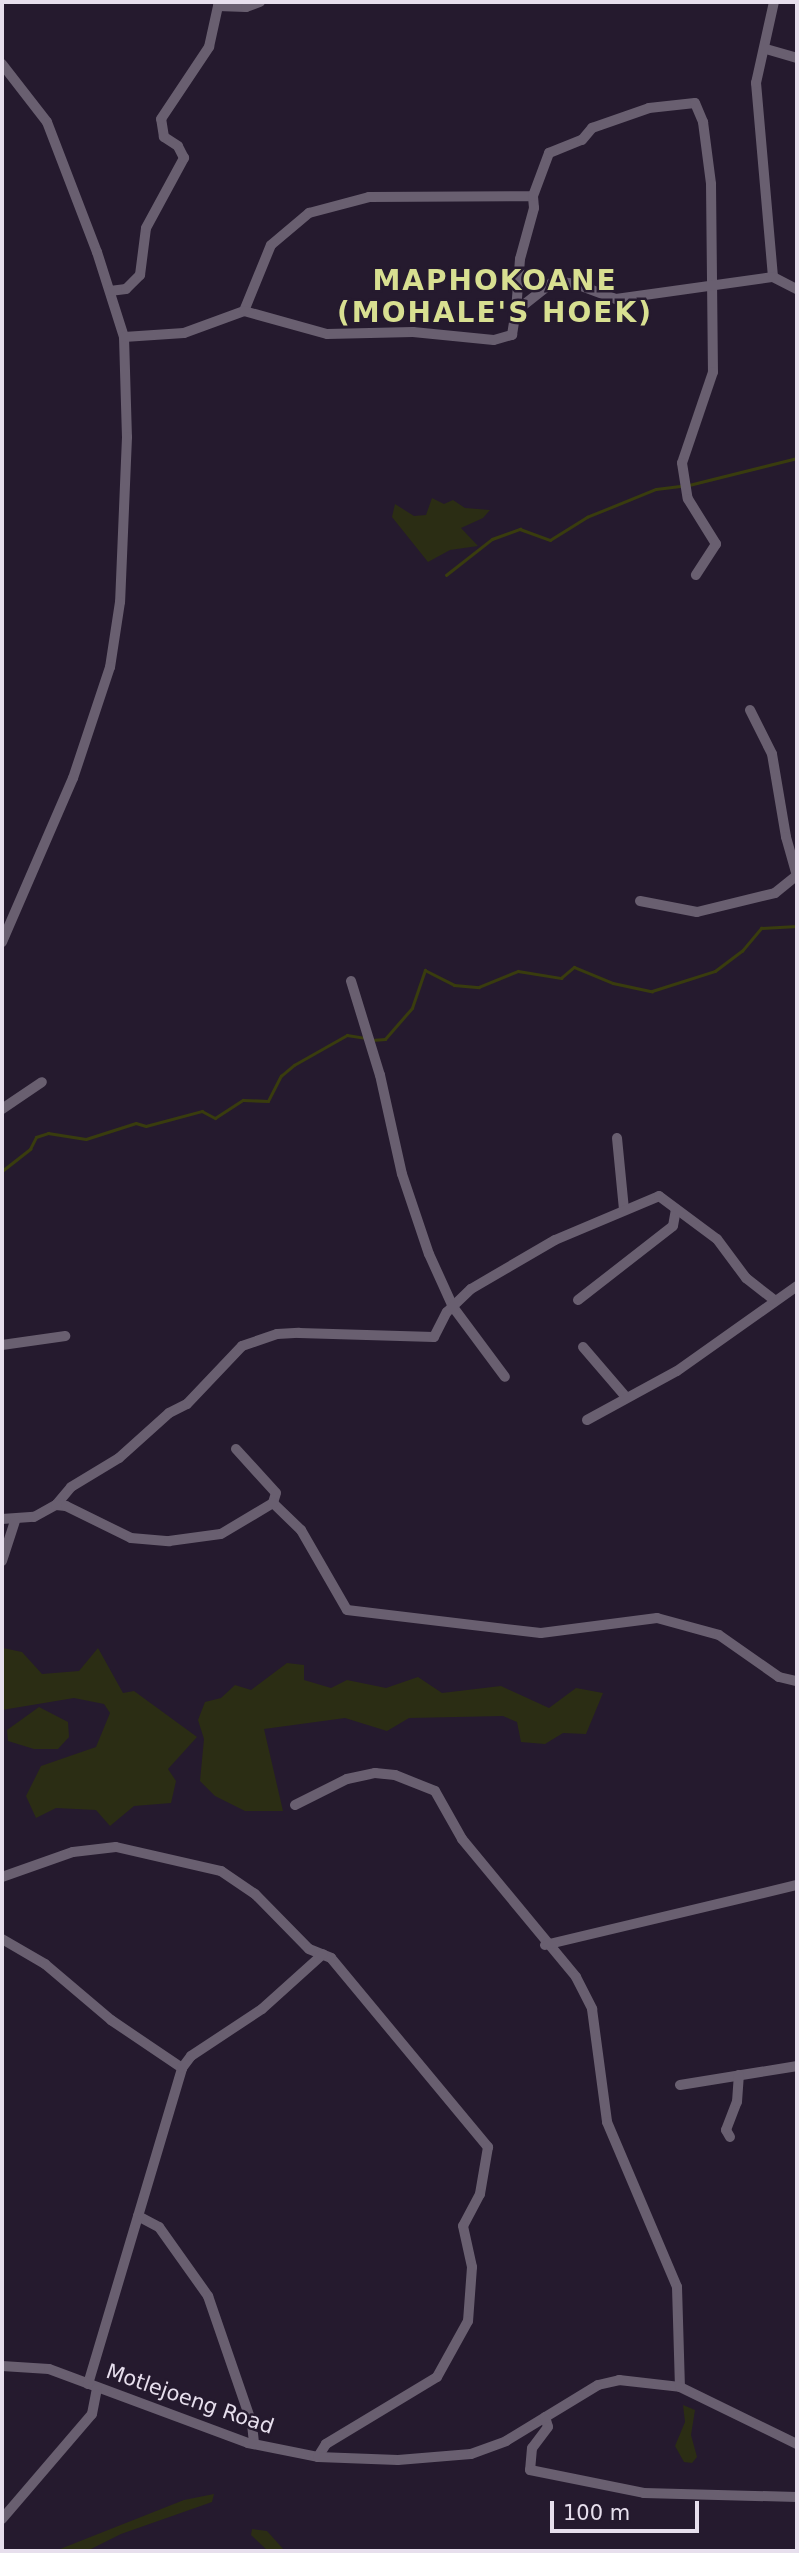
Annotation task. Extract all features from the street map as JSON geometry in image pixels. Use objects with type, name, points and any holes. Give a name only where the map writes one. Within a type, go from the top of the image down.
[{"type":"street","points":[[110,291],[126,289],[140,275],[146,228],[184,158],[178,146],[164,137],[161,119],[209,47],[218,6],[246,7],[260,2]]},
{"type":"street","points":[[773,277],[756,83],[766,49],[774,2]]},
{"type":"street","points":[[766,49],[797,58]]},
{"type":"street","points":[[2,64],[47,122],[110,291],[124,337],[127,437],[120,602],[110,667],[73,778],[2,942]]},
{"type":"street","points":[[124,337],[184,333],[244,311],[327,334],[413,332],[494,340],[512,335],[520,259],[534,208],[533,196],[549,153],[582,139],[592,128],[649,108],[695,103],[703,122],[711,184],[713,372],[682,463],[688,499],[716,544],[695,575]]},
{"type":"street","points":[[244,311],[271,245],[310,213],[369,197],[533,196]]},
{"type":"street","points":[[516,311],[554,281],[576,284],[616,299],[773,277],[797,289]]},
{"type":"street","points":[[640,901],[697,912],[775,893],[797,876],[772,754],[750,710]]},
{"type":"street","points":[[351,981],[380,1075],[411,1204],[453,1307],[505,1377]]},
{"type":"street","points":[[2,1109],[42,1082]]},
{"type":"street","points":[[617,1138],[624,1210]]},
{"type":"street","points":[[2,1519],[15,1521],[34,1517],[56,1505],[71,1487],[119,1458],[169,1413],[187,1404],[242,1346],[277,1334],[434,1337],[453,1307],[471,1289],[555,1240],[659,1196],[718,1239],[746,1278],[775,1301]]},
{"type":"street","points":[[578,1300],[673,1226],[676,1209]]},
{"type":"street","points":[[587,1420],[625,1396],[677,1371],[797,1286]]},
{"type":"street","points":[[2,1345],[65,1336]]},
{"type":"street","points":[[583,1348],[625,1396]]},
{"type":"street","points":[[56,1505],[85,1513],[131,1538],[169,1541],[221,1534],[273,1503],[276,1493],[236,1449]]},
{"type":"street","points":[[273,1503],[302,1530],[347,1610],[541,1633],[657,1618],[719,1635],[779,1677],[797,1681]]},
{"type":"street","points":[[2,1560],[15,1521]]},
{"type":"street","points":[[295,1805],[347,1779],[374,1773],[395,1774],[435,1791],[462,1839],[545,1945],[576,1977],[592,2010],[607,2122],[677,2287],[682,2336],[680,2387]]},
{"type":"street","points":[[2,1877],[73,1852],[116,1847],[221,1871],[255,1894],[309,1949],[331,1958],[488,2147],[480,2194],[463,2226],[472,2267],[468,2321],[437,2377],[326,2444],[318,2457]]},
{"type":"street","points":[[545,1945],[797,1885]]},
{"type":"street","points":[[2,1939],[45,1964],[111,2020],[181,2068]]},
{"type":"street","points":[[2,2519],[92,2414],[92,2386],[181,2068],[191,2056],[262,2009],[323,1954]]},
{"type":"street","points":[[680,2085],[797,2066]]},
{"type":"street","points":[[730,2137],[726,2130],[737,2102],[739,2075]]},
{"type":"street","points":[[138,2216],[159,2227],[208,2296],[252,2424],[254,2444]]},
{"type":"street","name":"Motlejoeng Road","points":[[2,2366],[49,2369],[254,2444],[318,2457],[398,2460],[471,2454],[506,2441],[598,2385],[619,2379],[680,2387],[797,2444]]},
{"type":"street","points":[[545,2417],[548,2427],[532,2448],[530,2470],[644,2493],[797,2497]]},
{"type":"green space","points":[[432,498],[444,504],[453,500],[465,508],[490,510],[483,518],[461,528],[478,546],[450,550],[428,562],[392,517],[395,504],[414,516],[426,515]]},
{"type":"green space","points":[[3,1648],[22,1652],[42,1674],[79,1671],[98,1648],[123,1693],[134,1691],[197,1737],[168,1769],[176,1781],[171,1803],[134,1806],[110,1826],[96,1810],[56,1808],[36,1818],[26,1796],[41,1766],[96,1747],[110,1713],[104,1704],[74,1698],[2,1710]]},
{"type":"green space","points":[[287,1663],[304,1665],[304,1680],[331,1688],[347,1680],[386,1688],[418,1677],[442,1693],[501,1686],[549,1708],[576,1688],[603,1693],[586,1734],[563,1733],[545,1744],[521,1742],[517,1722],[503,1716],[409,1718],[387,1731],[345,1718],[264,1729],[283,1811],[245,1811],[215,1796],[200,1781],[204,1739],[198,1720],[205,1702],[221,1698],[235,1685],[251,1690]]},
{"type":"green space","points":[[39,1707],[68,1722],[69,1737],[58,1749],[34,1749],[8,1741],[7,1730]]},
{"type":"green space","points":[[683,2405],[695,2410],[691,2435],[697,2457],[692,2463],[684,2462],[675,2446],[685,2422]]},
{"type":"green space","points":[[214,2494],[212,2502],[121,2534],[87,2551],[55,2551],[184,2500]]},
{"type":"green space","points":[[252,2529],[267,2531],[285,2551],[268,2551],[251,2535]]},
{"type":"waterway","points":[[689,485],[797,458]]},
{"type":"waterway","points":[[446,575],[492,539],[520,529],[550,540],[587,517],[656,489],[682,486]]},
{"type":"waterway","points":[[372,1040],[385,1039],[412,1008],[425,970],[454,985],[479,987],[518,971],[561,978],[574,967],[613,983],[652,991],[715,971],[742,951],[761,928],[797,926]]},
{"type":"waterway","points":[[2,1171],[30,1149],[36,1137],[48,1133],[86,1139],[136,1123],[146,1126],[202,1111],[215,1118],[243,1100],[268,1101],[281,1076],[294,1065],[347,1035],[365,1038]]},
{"type":"district","name":"MAPHOKOANE (MOHALE'S HOEK)","points":[[495,297]]}]
